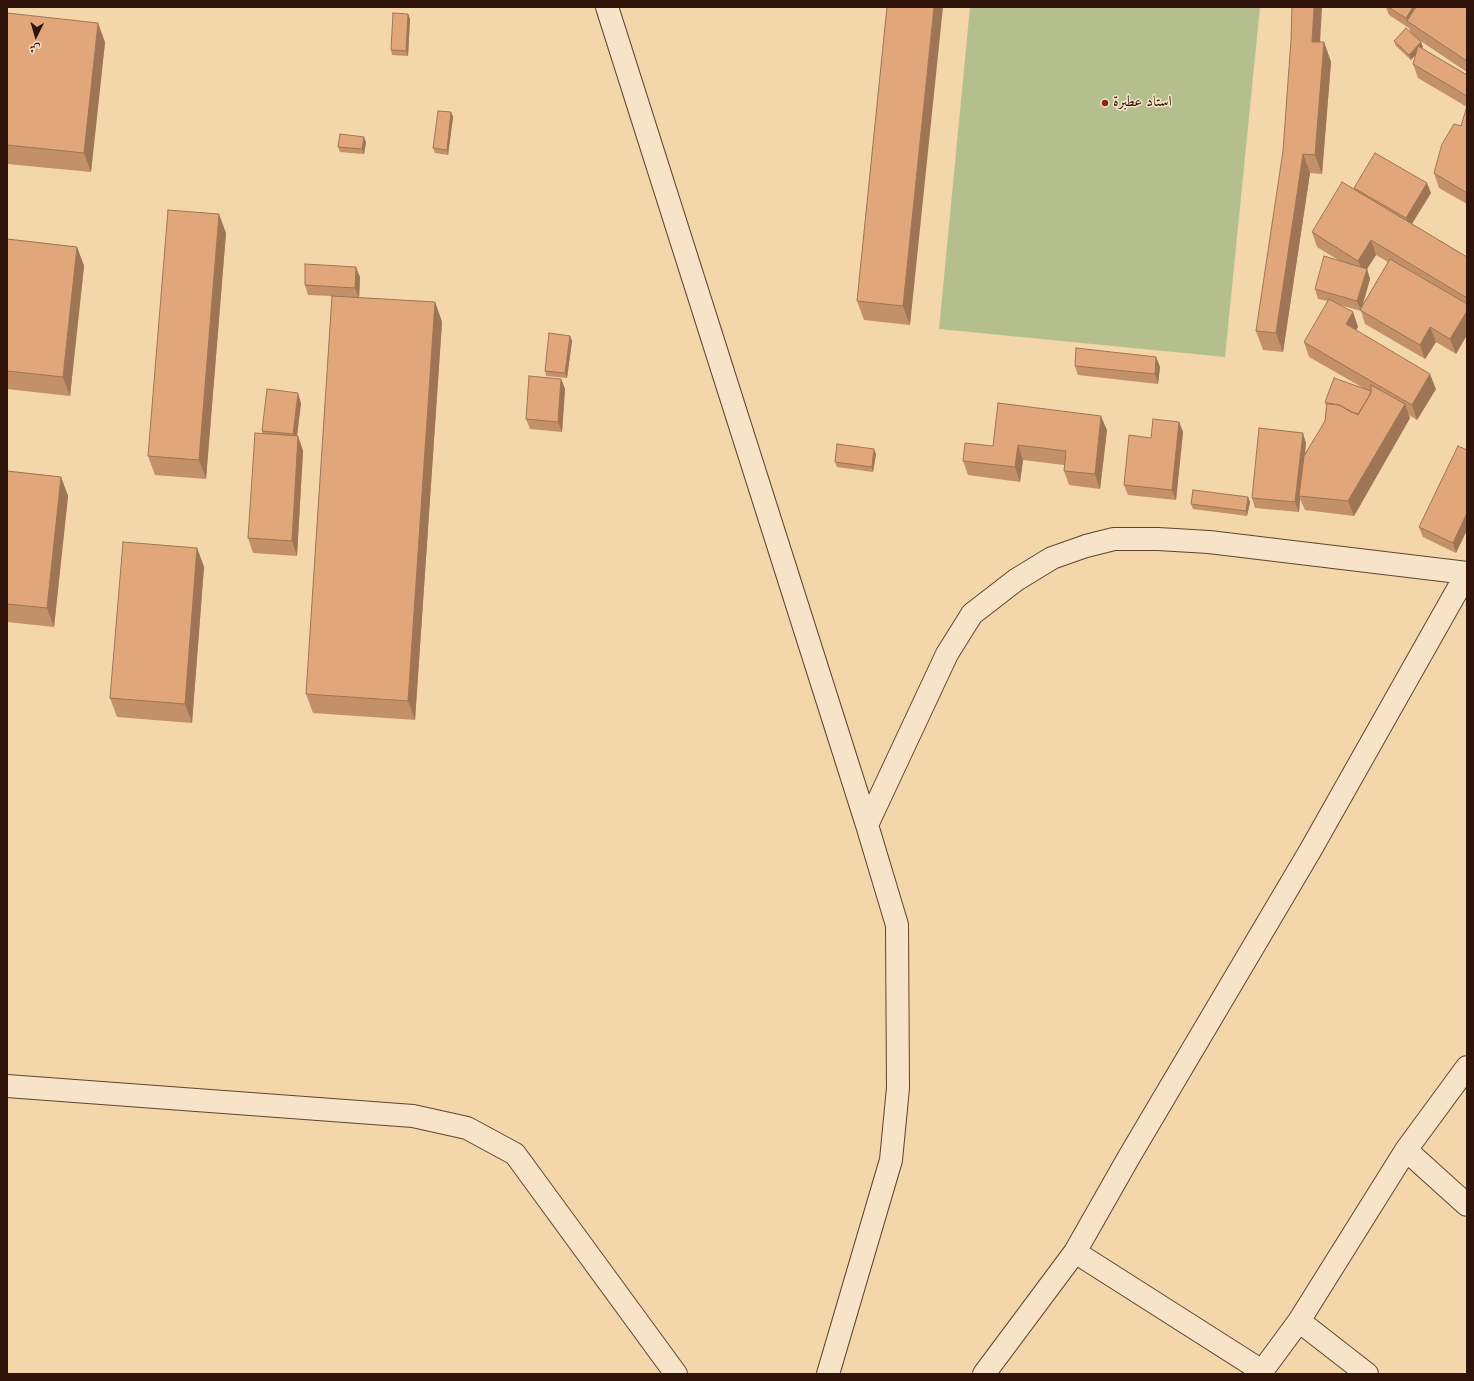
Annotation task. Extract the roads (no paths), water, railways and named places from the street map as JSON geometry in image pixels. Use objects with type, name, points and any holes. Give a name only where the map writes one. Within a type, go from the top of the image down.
[{"type":"street","points":[[607,7],[867,825],[897,926],[898,1088],[891,1160],[828,1374]]},
{"type":"street","points":[[867,825],[947,654],[972,614],[1016,580],[1052,558],[1086,546],[1114,539],[1158,539],[1217,543],[1467,573],[1310,851],[1129,1157],[1075,1252],[984,1374]]},
{"type":"street","points":[[1075,1252],[1261,1372],[1299,1321],[1406,1150],[1467,1067]]},
{"type":"street","points":[[7,1086],[413,1116],[467,1128],[515,1154],[676,1374]]},
{"type":"street","points":[[1406,1150],[1467,1205]]},
{"type":"street","points":[[1299,1321],[1368,1374]]},
{"type":"place","name":"استاد عطبرة","points":[[1105,103]]}]
